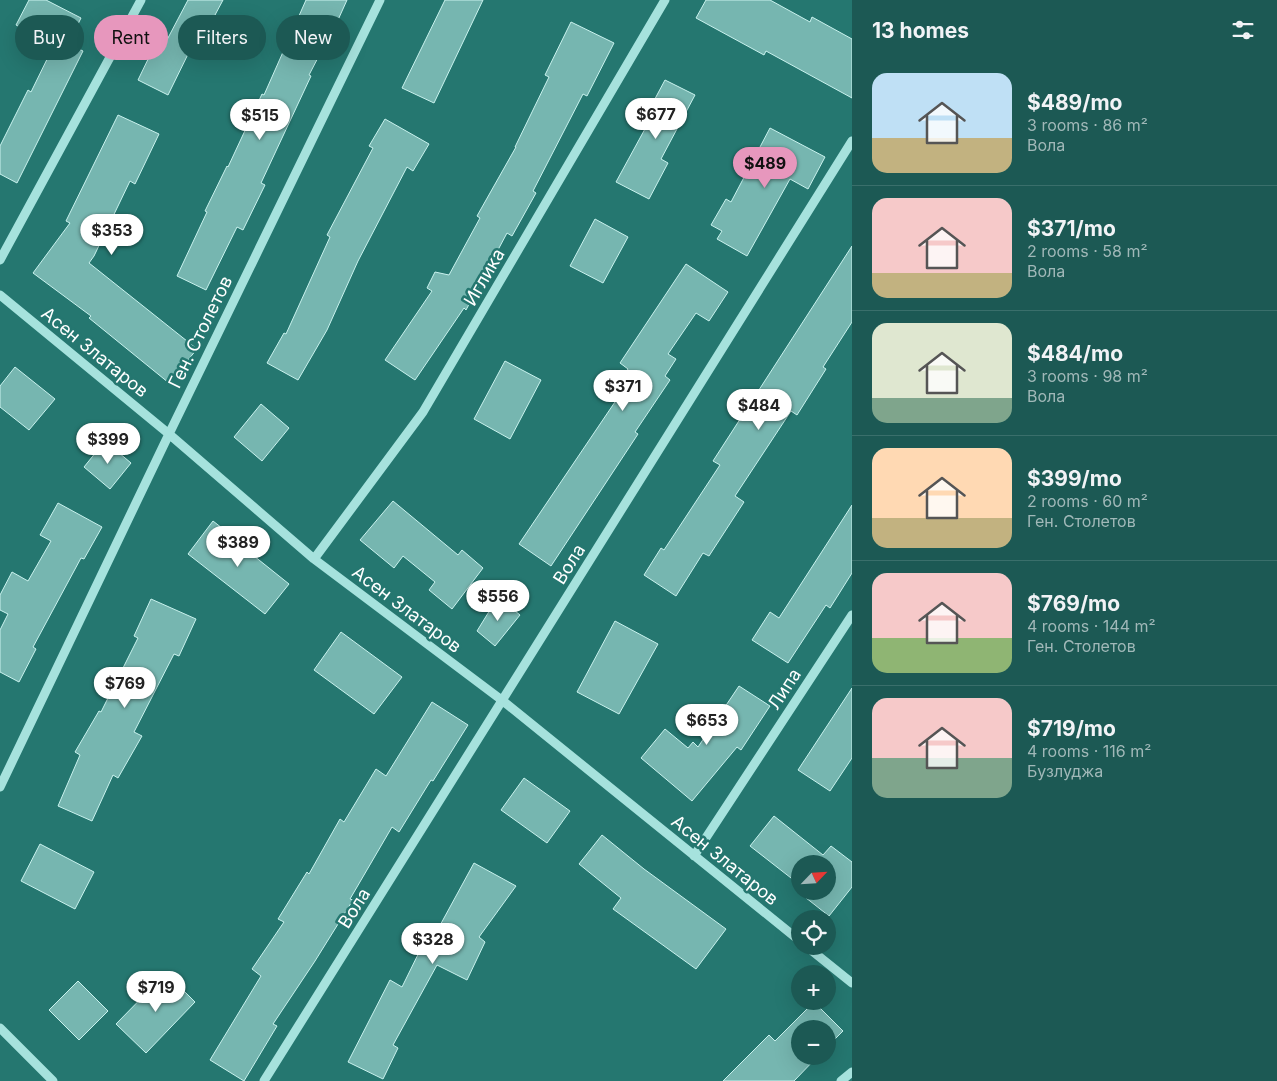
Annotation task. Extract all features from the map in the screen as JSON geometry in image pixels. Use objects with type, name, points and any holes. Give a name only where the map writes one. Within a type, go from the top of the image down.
[{"type":"street","points":[[0,260],[141,0]]},
{"type":"street","name":"Ген. Столетов","points":[[0,787],[380,0]]},
{"type":"street","name":"Иглика","points":[[314,559],[424,412],[665,0]]},
{"type":"street","name":"Вола","points":[[264,1081],[852,140]]},
{"type":"street","name":"Асен Златаров","points":[[0,295],[169,434],[314,559],[503,701],[791,934]]},
{"type":"street","name":"Липа","points":[[694,856],[852,615]]},
{"type":"street","points":[[817,955],[852,983]]},
{"type":"street","points":[[0,1028],[53,1081]]},
{"type":"street","points":[[841,1081],[852,1072]]},
{"type":"building","points":[[29,0],[46,0],[75,15],[21,15]]},
{"type":"building","points":[[188,0],[223,0],[215,15],[180,15]]},
{"type":"building","points":[[306,0],[347,0],[340,15],[299,15]]},
{"type":"building","points":[[445,0],[483,0],[434,103],[402,88]]},
{"type":"building","points":[[706,0],[770,0],[810,22],[812,17],[852,39],[852,98],[766,51],[764,55],[696,18]]},
{"type":"building","points":[[178,19],[178,60],[185,60],[168,95],[138,80],[148,60],[168,60],[168,38]]},
{"type":"building","points":[[571,22],[614,43],[587,96],[583,94],[533,191],[536,193],[512,236],[507,233],[466,310],[464,308],[415,380],[385,360],[432,291],[427,288],[435,272],[449,275],[480,218],[477,216],[516,147],[549,77],[545,75]]},
{"type":"building","points":[[47,60],[78,60],[17,183],[0,174],[0,146],[28,90],[31,92]]},
{"type":"building","points":[[279,60],[317,60],[261,183],[265,185],[243,230],[237,227],[206,290],[177,276],[207,212],[205,211],[262,94],[264,95]]},
{"type":"building","points":[[665,80],[695,95],[661,159],[668,163],[649,199],[616,182],[646,127],[641,125]]},
{"type":"building","points":[[118,115],[159,134],[135,184],[130,181],[89,263],[197,349],[169,383],[89,318],[91,316],[33,273],[70,223],[66,221]]},
{"type":"building","points":[[385,119],[429,144],[413,171],[407,167],[358,261],[327,330],[298,380],[267,363],[284,333],[286,334],[330,237],[327,235],[373,148],[369,146]]},
{"type":"building","points":[[770,128],[825,157],[808,189],[790,179],[747,256],[717,239],[722,231],[711,225],[726,199],[731,202]]},
{"type":"building","points":[[595,219],[628,237],[603,283],[570,266]]},
{"type":"building","points":[[852,246],[852,322],[823,367],[826,369],[797,415],[791,411],[735,496],[744,502],[709,556],[703,553],[676,596],[644,575],[661,548],[664,550],[720,465],[713,461]]},
{"type":"building","points":[[686,264],[728,292],[709,321],[696,313],[668,354],[676,359],[665,376],[670,380],[635,432],[638,434],[551,566],[519,544],[619,396],[613,392],[628,369],[620,363]]},
{"type":"building","points":[[505,361],[541,380],[510,439],[474,419]]},
{"type":"building","points":[[15,367],[55,399],[29,430],[0,407],[0,386]]},
{"type":"building","points":[[261,404],[289,428],[262,461],[234,437]]},
{"type":"building","points":[[105,441],[131,463],[110,489],[84,467]]},
{"type":"building","points":[[393,501],[458,555],[462,550],[483,568],[452,609],[429,590],[435,582],[403,556],[394,568],[360,540]]},
{"type":"building","points":[[58,503],[102,527],[84,559],[81,558],[33,647],[36,649],[19,682],[0,672],[0,630],[8,614],[0,610],[0,595],[12,572],[28,581],[51,541],[40,535]]},
{"type":"building","points":[[852,505],[852,573],[830,608],[826,605],[788,663],[752,640],[770,612],[779,618]]},
{"type":"building","points":[[213,521],[289,584],[265,614],[188,554]]},
{"type":"building","points":[[498,597],[520,615],[495,646],[477,631]]},
{"type":"building","points":[[151,599],[196,619],[179,656],[174,654],[134,732],[142,736],[118,778],[113,775],[92,821],[58,806],[80,755],[75,752],[99,711],[101,712],[138,638],[134,636]]},
{"type":"building","points":[[615,621],[658,644],[619,714],[577,692]]},
{"type":"building","points":[[341,632],[402,677],[374,714],[314,670]]},
{"type":"building","points":[[739,686],[770,706],[741,750],[737,747],[692,801],[641,758],[665,729],[688,748],[693,742],[698,747]]},
{"type":"building","points":[[852,688],[852,758],[830,791],[798,770]]},
{"type":"building","points":[[432,702],[468,725],[399,832],[392,827],[350,899],[353,900],[273,1024],[277,1026],[244,1081],[210,1060],[261,976],[252,969],[284,922],[278,919],[307,872],[309,874],[340,819],[344,822],[376,769],[386,776]]},
{"type":"building","points":[[524,778],[570,811],[547,843],[501,810]]},
{"type":"building","points":[[774,816],[823,855],[791,855],[791,878],[750,846]]},
{"type":"building","points":[[602,835],[644,869],[726,929],[696,969],[613,909],[621,898],[579,864]]},
{"type":"building","points":[[40,844],[94,872],[75,909],[21,881]]},
{"type":"building","points":[[831,846],[852,862],[852,887],[834,910],[821,910],[809,900],[836,900],[836,855],[823,855]]},
{"type":"building","points":[[474,863],[516,886],[479,937],[485,942],[467,980],[437,965],[393,1045],[398,1048],[383,1079],[348,1062],[390,980],[402,987],[432,926],[438,929]]},
{"type":"building","points":[[166,973],[195,1002],[146,1053],[116,1024]]},
{"type":"building","points":[[78,981],[108,1011],[79,1040],[49,1010]]},
{"type":"building","points":[[806,1010],[822,1010],[832,1020],[796,1020]]},
{"type":"building","points":[[836,1024],[843,1031],[836,1038]]},
{"type":"building","points":[[791,1025],[791,1065],[809,1065],[794,1081],[723,1081],[769,1035],[775,1041]]}]
